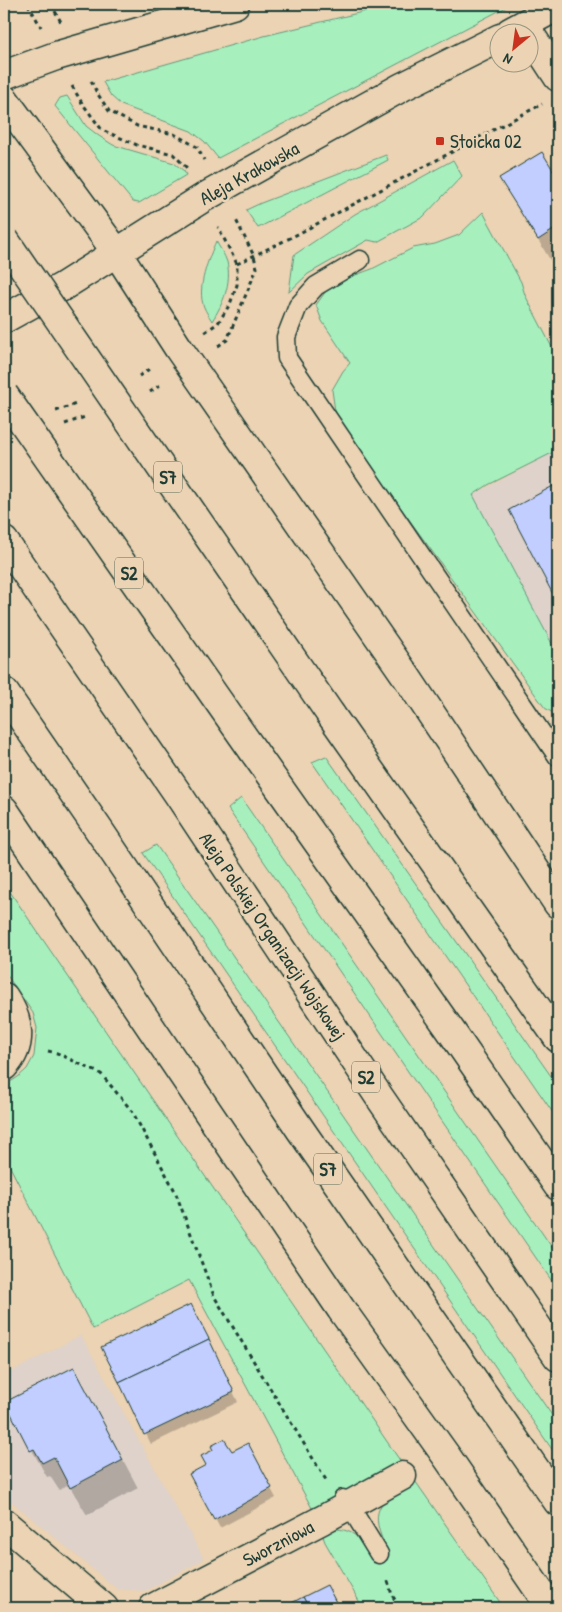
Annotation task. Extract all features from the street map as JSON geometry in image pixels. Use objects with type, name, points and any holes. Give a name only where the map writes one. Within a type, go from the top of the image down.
[{"type":"main road","points":[[4,74],[56,56],[235,4]]},
{"type":"main road","points":[[536,22],[558,6]]},
{"type":"main road","name":"Aleja Krakowska","points":[[4,319],[62,287],[203,198],[402,87],[490,43]]},
{"type":"main road","points":[[540,62],[554,88]]},
{"type":"main road","points":[[4,99],[117,253],[179,348],[406,676],[558,904]]},
{"type":"main road","name":"S7","points":[[4,239],[331,715],[558,1038]]},
{"type":"main road","name":"S2","points":[[4,395],[452,1031],[558,1186]]},
{"type":"main road","name":"Aleja Polskiej Organizacji Wojskowej","points":[[4,541],[178,794],[378,1095],[558,1357]]},
{"type":"main road","name":"S7","points":[[4,692],[300,1129],[558,1502]]},
{"type":"main road","points":[[4,810],[336,1301],[551,1608]]},
{"type":"main road","points":[[4,997],[15,1018],[17,1033],[8,1059]]},
{"type":"main road","name":"Sworzniowa","points":[[153,1608],[345,1501],[402,1476]]},
{"type":"main road","points":[[4,1523],[104,1608]]},
{"type":"lane","points":[[360,260],[316,286],[298,306],[286,337],[287,358],[558,757]]},
{"type":"lane","points":[[345,1501],[379,1554]]},
{"type":"path","points":[[28,4],[82,103],[102,130],[137,145],[173,154],[189,169],[237,264],[237,286],[230,304],[218,323],[131,381]]},
{"type":"path","points":[[237,264],[302,231],[554,88]]},
{"type":"path","points":[[50,413],[77,403]]},
{"type":"path","points":[[8,1059],[57,1053],[101,1074],[132,1111],[175,1191],[214,1296],[321,1475],[345,1501]]},
{"type":"shaded area","points":[[558,450],[558,655],[473,495]]},
{"type":"shaded area","points":[[81,1335],[204,1559],[145,1591],[117,1589],[4,1495],[4,1376]]},
{"type":"green space","points":[[395,4],[512,4],[218,158],[204,141],[191,131],[121,105],[111,96],[103,82],[264,36]]},
{"type":"green space","points":[[67,96],[86,126],[99,136],[113,145],[174,163],[186,175],[139,203],[133,202],[55,106],[60,98]]},
{"type":"green space","points":[[386,155],[388,160],[258,228],[246,210],[261,203]]},
{"type":"green space","points":[[453,160],[462,176],[423,217],[377,242],[368,240],[308,274],[289,292],[294,255],[355,214]]},
{"type":"green space","points":[[483,212],[521,282],[525,295],[558,359],[558,450],[488,485],[473,495],[558,655],[558,716],[545,708],[336,418],[332,390],[350,363],[322,321],[316,305],[331,284],[372,269],[413,248],[435,244],[459,235]]},
{"type":"green space","points":[[216,241],[227,262],[228,278],[223,300],[212,321],[204,307],[202,282]]},
{"type":"green space","points":[[326,756],[558,1086],[558,1120],[312,762]]},
{"type":"green space","points":[[241,798],[558,1256],[558,1290],[228,809]]},
{"type":"green space","points":[[156,845],[558,1424],[558,1458],[143,853]]},
{"type":"green space","points":[[4,883],[401,1462],[313,1510],[189,1280],[93,1329],[4,1155],[4,1086],[27,1069],[34,1056],[37,1028],[33,1013],[4,971]]},
{"type":"green space","points":[[413,1478],[504,1608],[363,1608],[325,1542],[321,1531],[340,1529],[352,1533],[362,1541],[373,1562],[388,1552],[378,1526],[377,1516],[380,1508],[391,1494]]},
{"type":"building","points":[[542,152],[558,178],[558,227],[538,240],[499,178]]},
{"type":"building","points":[[555,485],[558,492],[558,604],[509,510]]},
{"type":"building","points":[[191,1304],[209,1339],[119,1382],[101,1347]]},
{"type":"building","points":[[209,1339],[234,1392],[144,1435],[119,1382]]},
{"type":"building","points":[[74,1367],[123,1460],[70,1488],[54,1457],[42,1463],[34,1449],[30,1451],[5,1402]]},
{"type":"building","points":[[224,1439],[232,1451],[248,1443],[272,1488],[214,1520],[189,1474],[206,1465],[201,1456],[213,1450],[211,1446]]},
{"type":"building","points":[[327,1585],[339,1608],[309,1608],[303,1597]]},
{"type":"building","points":[[303,1597],[309,1608],[282,1608]]},
{"type":"place","name":"Stoicka 02","points":[[440,141]]}]
